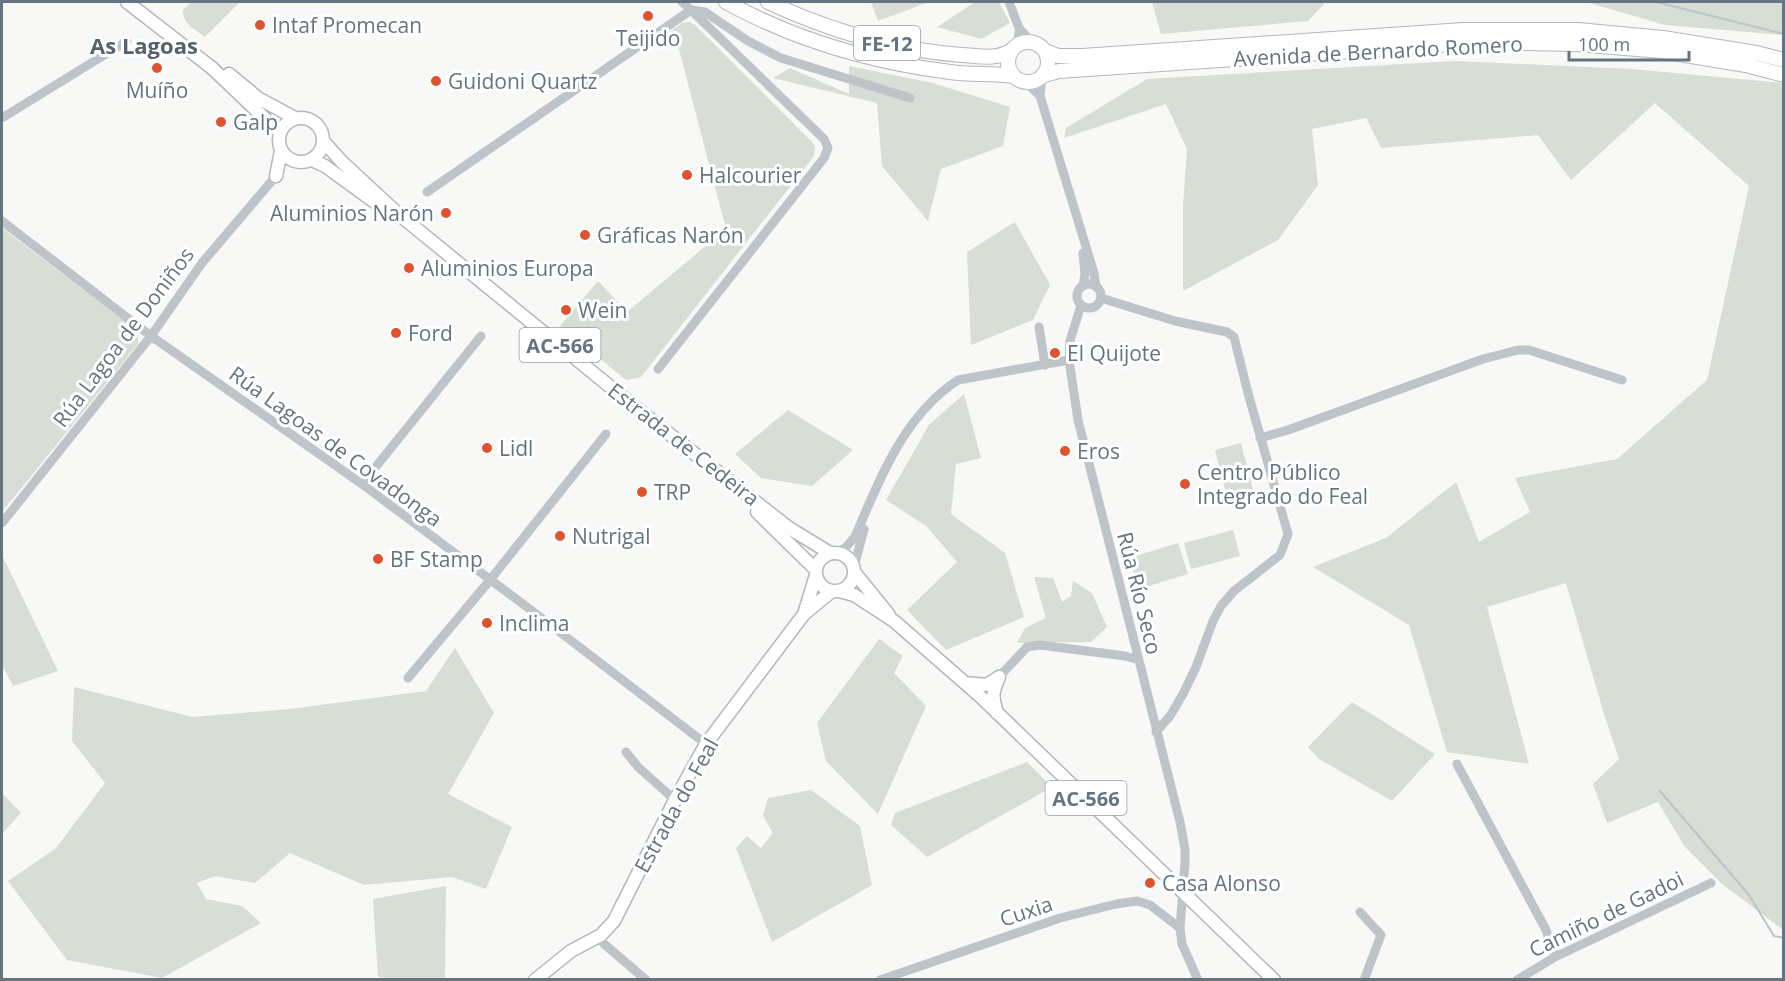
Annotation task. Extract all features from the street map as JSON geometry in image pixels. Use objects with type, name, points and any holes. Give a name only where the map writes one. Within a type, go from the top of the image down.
[{"type":"highway","name":"FE-12","points":[[726,2],[773,25],[866,57],[954,72],[1020,79]]},
{"type":"highway","name":"FE-12","points":[[768,2],[853,34],[892,44],[947,54],[992,57],[1004,55],[1014,48]]},
{"type":"highway","name":"Avenida de Bernardo Romero","points":[[1045,51],[1058,56],[1082,56],[1463,30],[1578,30],[1662,38],[1756,53],[1784,60]]},
{"type":"highway","points":[[1031,42],[1045,51],[1048,63],[1043,76],[1032,82],[1020,79],[1008,61],[1014,48],[1031,42]]},
{"type":"highway","name":"Avenida de Bernardo Romero","points":[[1043,76],[1059,71],[1482,42],[1577,44],[1661,51],[1746,65],[1784,75]]},
{"type":"main road","points":[[128,2],[212,68],[279,132]]},
{"type":"main road","name":"AC-566","points":[[137,2],[258,98],[295,118],[305,117],[314,122],[321,129],[324,142]]},
{"type":"main road","points":[[295,118],[285,123],[279,132],[278,142],[287,158],[304,163],[312,160],[321,152],[324,142]]},
{"type":"main road","name":"Estrada de Cedeira","points":[[324,142],[396,212],[635,406],[789,528],[833,553]]},
{"type":"main road","points":[[276,176],[281,151]]},
{"type":"main road","name":"Estrada de Cedeira","points":[[312,160],[325,166],[405,225],[768,521],[816,572]]},
{"type":"main road","points":[[276,176],[295,162]]},
{"type":"main road","points":[[833,553],[848,557],[855,570],[850,585],[836,591],[821,585],[816,572],[819,560],[833,553]]},
{"type":"main road","name":"AC-566","points":[[855,570],[894,621]]},
{"type":"main road","name":"Estrada do Feal","points":[[804,614],[816,572]]},
{"type":"main road","name":"AC-566","points":[[836,591],[854,596],[894,621],[981,697],[1274,980]]},
{"type":"main road","name":"Estrada do Feal","points":[[535,980],[571,951],[601,935],[614,921],[706,744],[804,614],[836,591]]},
{"type":"main road","points":[[965,683],[987,685],[999,677]]},
{"type":"main road","points":[[981,697],[999,677]]},
{"type":"main road","points":[[998,714],[992,692],[999,677]]},
{"type":"street","points":[[658,369],[824,158],[828,148],[824,139],[682,2]]},
{"type":"street","points":[[1010,2],[1019,35],[1014,48]]},
{"type":"street","points":[[427,192],[691,10],[705,12],[748,41],[782,58],[910,98]]},
{"type":"street","points":[[1018,28],[1031,42]]},
{"type":"street","points":[[2,118],[127,40]]},
{"type":"street","points":[[1043,76],[1040,96],[1094,273],[1096,287],[1100,292],[1101,298],[1094,307],[1087,308],[1081,305],[1077,297],[1083,286],[1085,274],[1081,232]]},
{"type":"street","points":[[1020,79],[1040,96]]},
{"type":"street","name":"Rúa Lagoa de Doniños","points":[[2,523],[151,336],[202,263],[276,176]]},
{"type":"street","name":"Rúa Lagoas de Covadonga","points":[[2,221],[151,336],[362,484],[706,744]]},
{"type":"street","points":[[1083,286],[1096,287]]},
{"type":"street","points":[[1101,298],[1175,321],[1227,332],[1234,337],[1288,534],[1280,555],[1234,591],[1221,606],[1184,694],[1156,732]]},
{"type":"street","name":"Rúa Río Seco","points":[[1081,305],[1070,341],[1070,360],[1078,420],[1180,822],[1185,849],[1180,928],[1182,944],[1198,980]]},
{"type":"street","points":[[1039,327],[1045,365]]},
{"type":"street","points":[[362,484],[481,336]]},
{"type":"street","points":[[1260,438],[1473,363],[1518,350],[1529,350],[1622,380]]},
{"type":"street","points":[[833,553],[845,548],[855,537],[900,441],[915,420],[946,388],[958,380],[1070,360]]},
{"type":"street","points":[[408,678],[490,580],[606,434]]},
{"type":"street","points":[[855,570],[873,495]]},
{"type":"street","points":[[1107,653],[1124,651],[1134,642]]},
{"type":"street","points":[[999,677],[1028,647],[1040,645],[1107,653],[1139,660]]},
{"type":"street","points":[[626,752],[638,767],[675,800]]},
{"type":"street","points":[[1457,764],[1546,930],[1555,957]]},
{"type":"street","name":"Camiño de Gadoi","points":[[1517,980],[1555,957],[1711,882]]},
{"type":"street","name":"Cuxia","points":[[880,980],[1060,918],[1116,904],[1137,901],[1150,905],[1180,928]]},
{"type":"street","points":[[1360,912],[1381,935],[1364,980]]},
{"type":"street","points":[[601,935],[603,944],[646,980]]},
{"type":"shaded area","points":[[191,2],[240,2],[205,37],[190,26],[183,15],[183,10]]},
{"type":"shaded area","points":[[871,2],[929,2],[878,21]]},
{"type":"shaded area","points":[[975,2],[999,2],[1010,23],[981,39],[937,27]]},
{"type":"shaded area","points":[[1152,2],[1326,2],[1308,21],[1161,34]]},
{"type":"shaded area","points":[[1586,2],[1783,2],[1783,35],[1665,25]]},
{"type":"shaded area","points":[[682,23],[694,24],[813,143],[814,156],[641,377],[626,380],[560,326],[598,281],[627,312],[726,229],[675,34],[666,40],[664,36]]},
{"type":"shaded area","points":[[1455,61],[1632,69],[1783,83],[1783,930],[1721,883],[1685,847],[1658,802],[1607,823],[1593,784],[1619,759],[1566,583],[1487,607],[1529,764],[1447,752],[1409,625],[1313,567],[1386,538],[1456,482],[1479,542],[1530,512],[1515,478],[1617,459],[1707,380],[1749,186],[1655,103],[1571,180],[1538,135],[1381,148],[1366,118],[1312,129],[1318,185],[1278,240],[1183,291],[1183,206],[1187,149],[1166,104],[1064,138],[1066,128],[1147,79]]},
{"type":"shaded area","points":[[849,66],[933,83],[1010,107],[1003,146],[941,169],[928,221],[882,166],[877,103],[773,78],[790,68],[849,94]]},
{"type":"shaded area","points":[[1015,222],[1050,285],[1033,320],[971,345],[967,252]]},
{"type":"shaded area","points":[[2,228],[135,329],[138,333],[138,344],[2,512]]},
{"type":"shaded area","points":[[964,394],[981,458],[956,464],[951,514],[1005,553],[1024,617],[946,650],[907,610],[957,562],[926,526],[886,500],[929,425]]},
{"type":"shaded area","points":[[788,410],[853,450],[812,486],[761,478],[735,454]]},
{"type":"shaded area","points":[[1241,443],[1254,494],[1228,501],[1215,450]]},
{"type":"shaded area","points":[[1233,530],[1240,556],[1191,569],[1184,543]]},
{"type":"shaded area","points":[[1178,543],[1188,574],[1139,589],[1129,558]]},
{"type":"shaded area","points":[[2,555],[58,671],[13,686],[2,665]]},
{"type":"shaded area","points":[[1034,577],[1053,578],[1062,602],[1071,596],[1073,581],[1092,593],[1107,627],[1091,642],[1017,643],[1025,628],[1046,618]]},
{"type":"shaded area","points":[[879,639],[903,656],[894,673],[926,706],[878,814],[826,761],[817,723]]},
{"type":"shaded area","points":[[455,648],[494,713],[448,794],[512,827],[486,889],[452,877],[364,885],[290,853],[255,883],[215,876],[197,883],[206,899],[242,906],[261,923],[162,978],[67,960],[8,881],[56,848],[105,783],[72,741],[74,687],[193,717],[290,709],[426,691]]},
{"type":"shaded area","points":[[1352,702],[1435,754],[1392,801],[1319,759],[1308,747]]},
{"type":"shaded area","points":[[1027,762],[1052,787],[927,857],[891,825],[895,813]]},
{"type":"shaded area","points":[[811,790],[860,826],[872,885],[772,942],[736,848],[747,836],[761,848],[773,833],[763,816],[768,798]]},
{"type":"shaded area","points":[[2,793],[21,813],[2,834]]},
{"type":"shaded area","points":[[446,886],[445,979],[397,980],[378,977],[373,899]]},
{"type":"waterway","points":[[1656,2],[1784,34]]},
{"type":"waterway","points":[[1660,791],[1749,895],[1774,936],[1784,938]]},
{"type":"place","name":"Teijido","points":[[648,16]]},
{"type":"place","name":"Intaf Promecan","points":[[260,25]]},
{"type":"place","name":"Muíño","points":[[157,68]]},
{"type":"place","name":"Guidoni Quartz","points":[[436,81]]},
{"type":"place","name":"Galp","points":[[221,122]]},
{"type":"place","name":"Halcourier","points":[[687,175]]},
{"type":"place","name":"Aluminios Narón","points":[[446,213]]},
{"type":"place","name":"Gráficas Narón","points":[[585,235]]},
{"type":"place","name":"Aluminios Europa","points":[[409,268]]},
{"type":"place","name":"Wein","points":[[566,310]]},
{"type":"place","name":"Ford","points":[[396,333]]},
{"type":"place","name":"El Quijote","points":[[1055,353]]},
{"type":"place","name":"Lidl","points":[[487,448]]},
{"type":"place","name":"Eros","points":[[1065,451]]},
{"type":"place","name":"Centro Público Integrado do Feal","points":[[1185,484]]},
{"type":"place","name":"TRP","points":[[642,492]]},
{"type":"place","name":"Nutrigal","points":[[560,536]]},
{"type":"place","name":"BF Stamp","points":[[378,559]]},
{"type":"place","name":"Inclima","points":[[487,623]]},
{"type":"place","name":"Casa Alonso","points":[[1150,883]]},
{"type":"district","name":"As Lagoas","points":[[144,45]]}]
